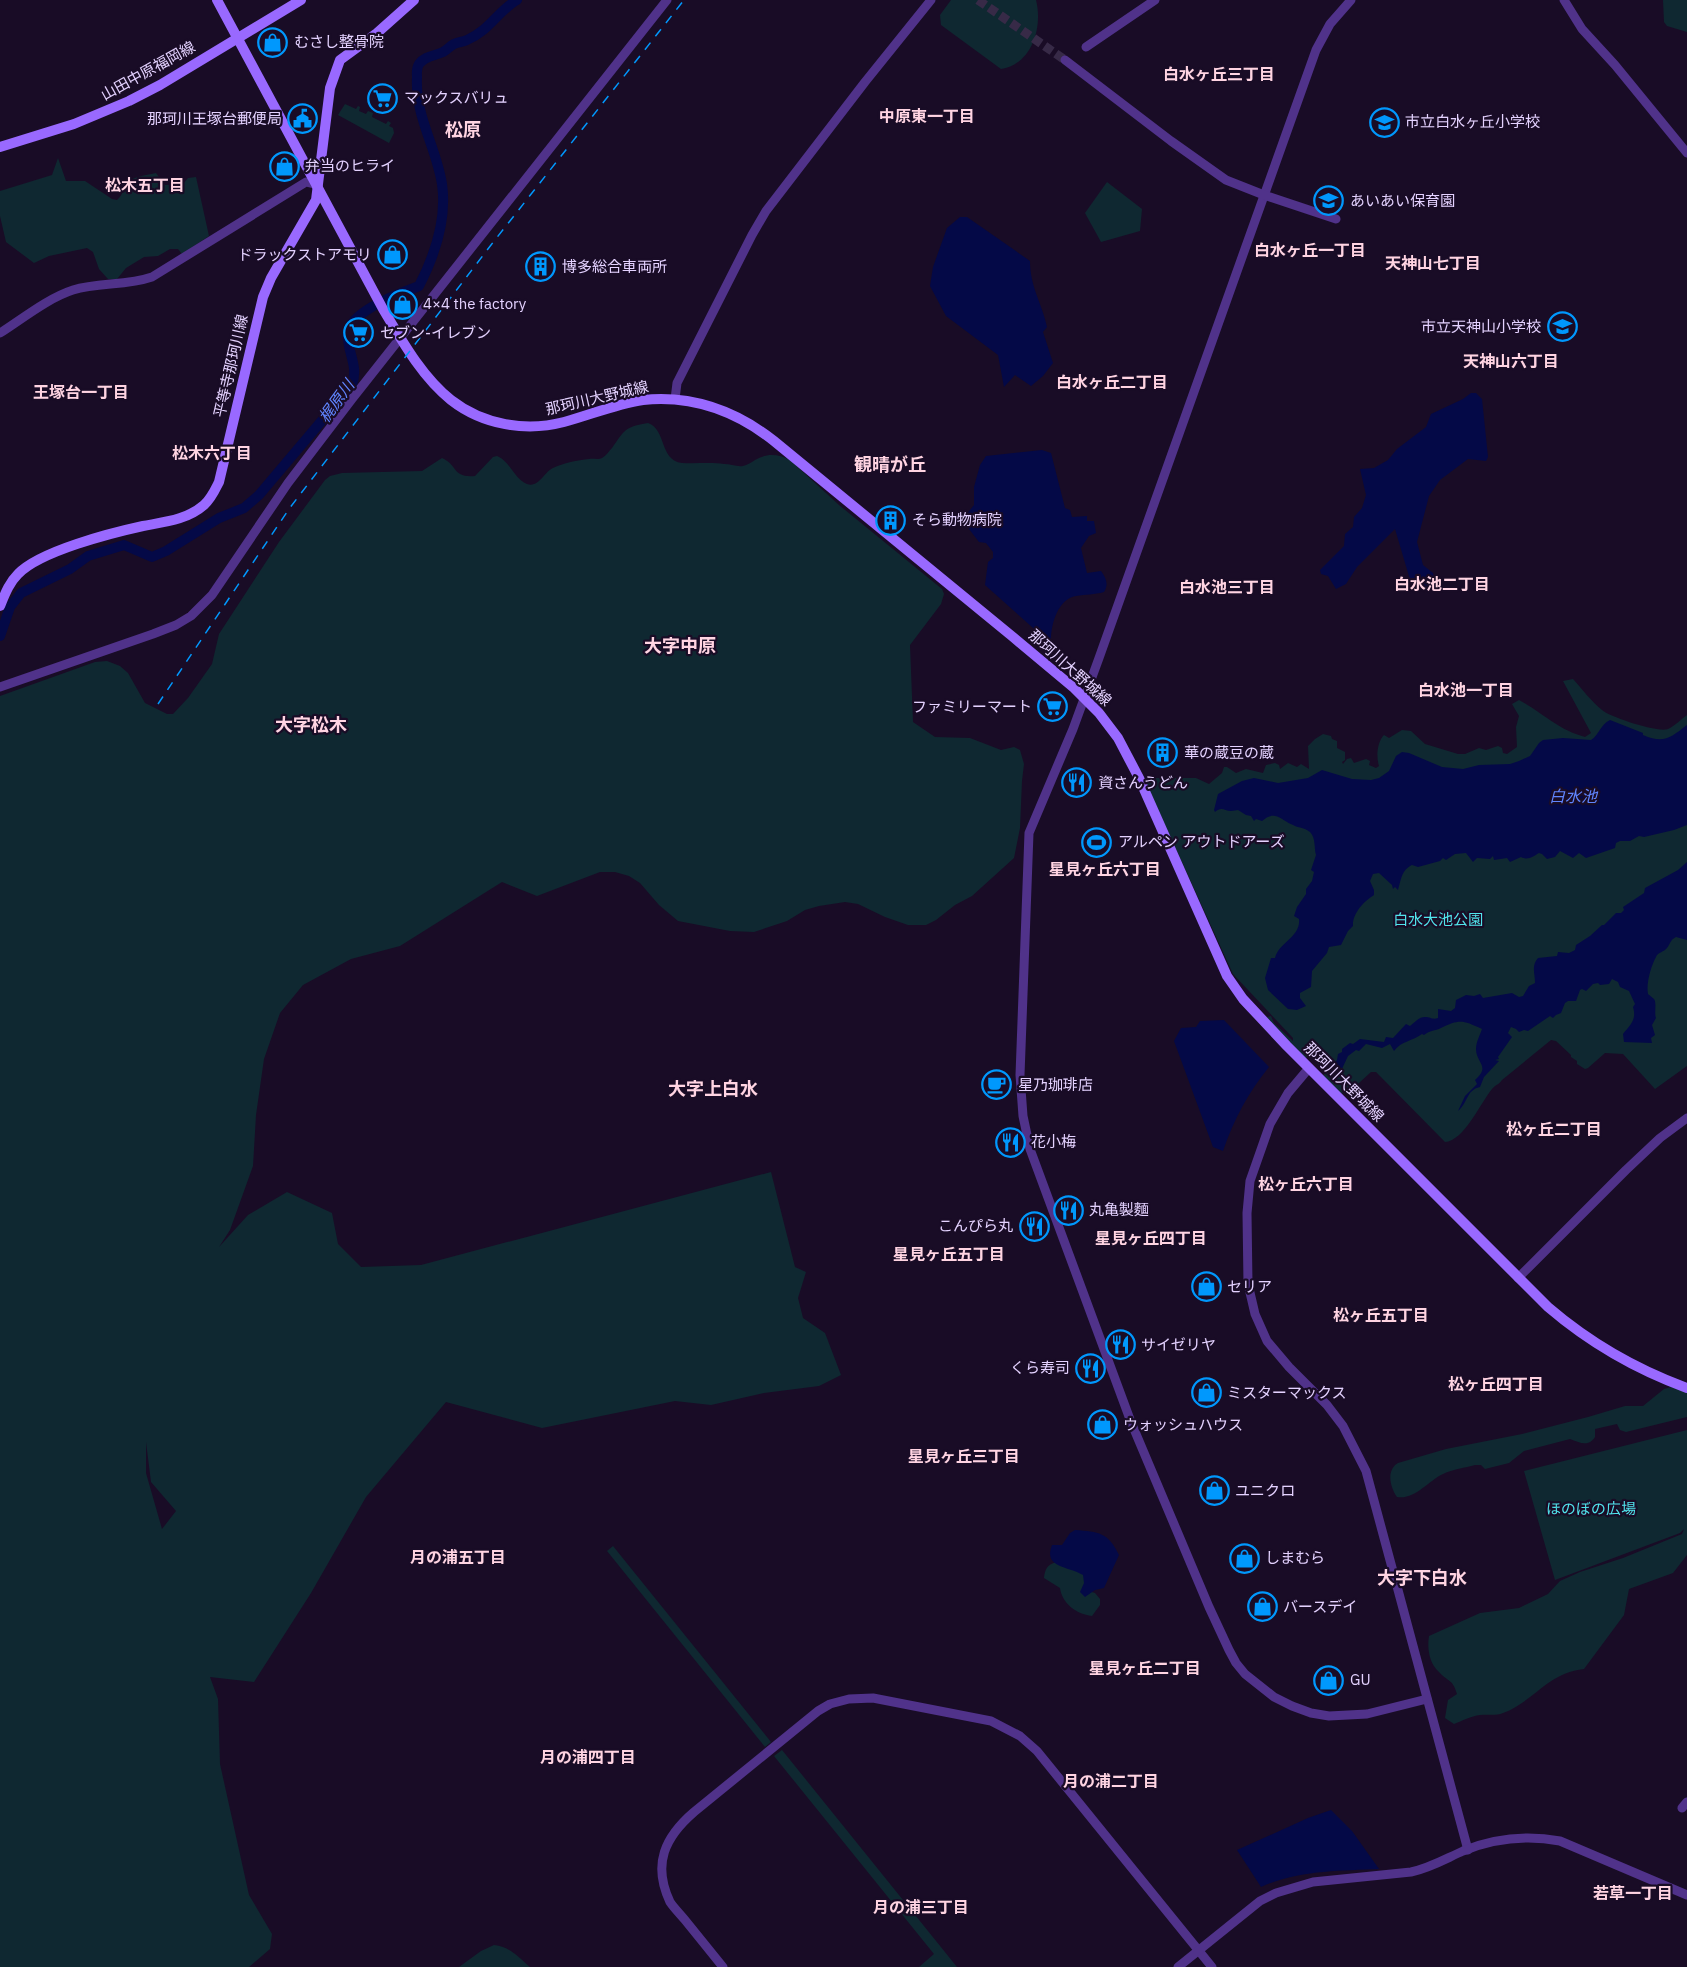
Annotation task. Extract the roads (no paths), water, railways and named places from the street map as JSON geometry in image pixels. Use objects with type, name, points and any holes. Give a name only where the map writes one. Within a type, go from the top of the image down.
[{"type":"main road","name":"那珂川大野城線","points":[[218,0],[383,309],[401,339],[431,380],[450,399],[471,412],[506,424],[538,427],[565,422],[633,402],[675,399],[718,408],[758,428],[1013,637],[1099,712],[1126,751],[1227,976],[1250,1006],[1309,1068],[1518,1278],[1560,1317],[1601,1347],[1636,1367],[1687,1388]]},
{"type":"main road","name":"山田中原福岡線","points":[[0,147],[74,124],[129,101],[160,85],[302,0]]},
{"type":"main road","points":[[318,185],[330,88],[340,60],[377,33],[414,0]]},
{"type":"main road","name":"平等寺那珂川線","points":[[0,606],[9,584],[19,572],[37,560],[108,534],[179,519],[204,505],[214,493],[219,482],[263,297],[271,278],[316,200],[318,185]]},
{"type":"street","points":[[0,687],[153,634],[176,625],[197,612],[212,595],[288,483],[667,0]]},
{"type":"street","points":[[675,399],[678,383],[727,282],[766,211],[858,90],[931,0]]},
{"type":"street","points":[[1086,47],[1155,0]]},
{"type":"street","points":[[1351,0],[1330,24],[1316,50],[1084,699],[1029,833],[1020,1075],[1023,1116],[1030,1149],[1131,1422],[1228,1650],[1236,1663],[1245,1674],[1274,1697],[1311,1713],[1348,1716],[1367,1714],[1427,1699]]},
{"type":"street","points":[[1576,0],[1566,4],[1582,29],[1615,65],[1687,153]]},
{"type":"street","points":[[1065,60],[1226,180],[1336,219]]},
{"type":"street","points":[[0,333],[75,289],[139,282],[152,277],[306,182],[318,185]]},
{"type":"street","points":[[1309,1068],[1288,1093],[1270,1124],[1250,1181],[1247,1256],[1250,1299],[1267,1341],[1327,1405],[1343,1426],[1366,1471],[1468,1850]]},
{"type":"street","points":[[1518,1278],[1659,1138],[1687,1118]]},
{"type":"street","points":[[723,1967],[671,1903],[662,1876],[664,1854],[670,1837],[678,1825],[818,1711],[830,1704],[849,1699],[873,1698],[991,1721],[1020,1736],[1037,1752],[1212,1967]]},
{"type":"street","points":[[1178,1967],[1260,1901],[1276,1893],[1313,1882],[1411,1872],[1433,1866],[1468,1850],[1523,1837],[1540,1837],[1560,1841],[1687,1894]]},
{"type":"water","points":[[960,217],[967,217],[1030,261],[1034,287],[1047,327],[1043,332],[1053,363],[1031,386],[1015,375],[1004,387],[998,355],[946,316],[930,286],[933,267],[947,228]]},
{"type":"water","points":[[1471,393],[1476,393],[1482,399],[1488,457],[1486,461],[1468,459],[1440,480],[1429,496],[1417,542],[1423,565],[1433,573],[1435,584],[1432,591],[1411,583],[1395,529],[1357,567],[1346,584],[1336,589],[1328,576],[1321,574],[1320,570],[1344,546],[1345,534],[1353,527],[1354,517],[1362,508],[1366,495],[1360,469],[1374,468],[1388,460],[1397,449],[1426,427],[1431,414]]},
{"type":"water","points":[[1042,450],[1051,453],[1065,508],[1070,510],[1072,517],[1087,516],[1087,521],[1094,521],[1096,533],[1089,536],[1081,548],[1087,573],[1101,571],[1107,584],[1104,592],[1076,596],[1064,602],[1053,622],[1051,644],[985,585],[988,562],[993,558],[993,552],[986,543],[979,542],[969,529],[966,515],[974,505],[974,487],[980,465],[986,456]]},
{"type":"water","name":"白水池","points":[[1610,720],[1656,739],[1671,736],[1687,725],[1687,825],[1644,837],[1639,836],[1630,841],[1620,841],[1616,843],[1615,848],[1586,858],[1579,853],[1573,858],[1560,851],[1555,857],[1547,859],[1539,853],[1531,858],[1521,857],[1510,862],[1507,858],[1494,860],[1493,856],[1490,859],[1477,858],[1473,862],[1466,853],[1455,854],[1446,860],[1443,858],[1440,861],[1418,867],[1412,865],[1408,867],[1402,876],[1398,890],[1395,887],[1393,889],[1392,885],[1379,873],[1373,874],[1370,881],[1374,895],[1357,912],[1353,926],[1341,945],[1329,947],[1327,953],[1312,971],[1311,987],[1300,993],[1300,998],[1306,1006],[1297,1010],[1288,1009],[1268,990],[1265,978],[1271,958],[1275,958],[1277,952],[1299,925],[1299,919],[1294,916],[1312,881],[1314,872],[1311,870],[1316,855],[1314,840],[1308,830],[1277,817],[1271,816],[1262,821],[1256,819],[1254,821],[1251,816],[1238,810],[1221,809],[1215,812],[1218,794],[1242,781],[1254,778],[1278,783],[1308,778],[1322,770],[1352,779],[1371,780],[1389,771],[1396,756],[1402,752],[1442,767],[1463,769],[1479,765],[1510,764],[1530,756],[1543,740],[1563,738],[1591,740]]},
{"type":"water","points":[[1687,862],[1687,940],[1676,937],[1666,949],[1658,954],[1648,980],[1648,994],[1654,999],[1656,1018],[1652,1025],[1655,1035],[1651,1038],[1652,1043],[1624,1042],[1623,1034],[1633,1019],[1635,1004],[1629,991],[1620,987],[1618,982],[1612,979],[1609,984],[1593,984],[1586,991],[1580,990],[1576,1001],[1565,1003],[1561,1013],[1553,1018],[1550,1016],[1528,1031],[1519,1032],[1511,1027],[1508,1033],[1512,1037],[1498,1057],[1499,1059],[1495,1060],[1499,1061],[1484,1077],[1480,1087],[1472,1091],[1458,1111],[1465,1096],[1477,1084],[1475,1080],[1482,1071],[1482,1064],[1476,1049],[1482,1029],[1470,1024],[1452,1023],[1422,1034],[1400,1045],[1394,1051],[1390,1044],[1382,1048],[1366,1044],[1359,1051],[1356,1050],[1348,1056],[1341,1071],[1334,1064],[1338,1054],[1350,1043],[1353,1044],[1360,1039],[1384,1042],[1386,1037],[1393,1038],[1406,1024],[1410,1026],[1423,1017],[1438,1018],[1438,1009],[1451,1011],[1455,1008],[1456,1000],[1466,995],[1480,994],[1483,998],[1512,993],[1519,997],[1523,996],[1529,986],[1535,983],[1534,967],[1538,958],[1557,956],[1558,952],[1569,953],[1575,950],[1576,945],[1604,925],[1616,913],[1621,913],[1624,910],[1623,907],[1644,893],[1645,888],[1678,870]]},
{"type":"water","points":[[1224,1020],[1269,1067],[1242,1107],[1223,1151],[1213,1147],[1174,1041],[1181,1028],[1196,1027],[1200,1021]]},
{"type":"water","points":[[1075,1530],[1102,1535],[1111,1542],[1119,1555],[1104,1588],[1095,1590],[1085,1597],[1080,1592],[1084,1583],[1083,1575],[1058,1565],[1051,1558],[1050,1553],[1052,1545],[1062,1545],[1070,1533]]},
{"type":"water","points":[[1331,1810],[1352,1831],[1379,1869],[1304,1874],[1261,1887],[1237,1850]]},
{"type":"waterway","name":"梶原川","points":[[0,636],[10,607],[21,593],[70,569],[88,556],[124,545],[152,557],[166,551],[219,518],[244,508],[259,495],[352,385],[354,365],[348,334],[351,326],[357,318],[377,304],[419,286],[435,249],[441,223],[442,184],[419,105],[418,66],[421,61],[475,36],[517,0]]},
{"type":"tunnel","points":[[978,0],[1065,60]]},
{"type":"railway","points":[[158,704],[289,509],[491,245],[684,0]]},
{"type":"place","name":"むさし整骨院","points":[[273,42]]},
{"type":"place","name":"マックスバリュ","points":[[383,98]]},
{"type":"place","name":"那珂川王塚台郵便局","points":[[303,119]]},
{"type":"place","name":"市立白水ヶ丘小学校","points":[[1384,122]]},
{"type":"place","name":"弁当のヒライ","points":[[284,166]]},
{"type":"place","name":"あいあい保育園","points":[[1329,201]]},
{"type":"place","name":"ドラックストアモリ","points":[[393,255]]},
{"type":"place","name":"博多総合車両所","points":[[541,267]]},
{"type":"place","name":"4×4 the factory","points":[[402,304]]},
{"type":"place","name":"市立天神山小学校","points":[[1562,327]]},
{"type":"place","name":"セブン-イレブン","points":[[359,333]]},
{"type":"place","name":"そら動物病院","points":[[891,520]]},
{"type":"place","name":"ファミリーマート","points":[[1053,707]]},
{"type":"place","name":"華の蔵豆の蔵","points":[[1163,753]]},
{"type":"place","name":"資さんうどん","points":[[1077,783]]},
{"type":"place","name":"アルペン アウトドアーズ","points":[[1097,842]]},
{"type":"place","name":"星乃珈琲店","points":[[997,1085]]},
{"type":"place","name":"花小梅","points":[[1010,1142]]},
{"type":"place","name":"丸亀製麵","points":[[1068,1210]]},
{"type":"place","name":"こんぴら丸","points":[[1034,1226]]},
{"type":"place","name":"セリア","points":[[1206,1287]]},
{"type":"place","name":"サイゼリヤ","points":[[1120,1345]]},
{"type":"place","name":"くら寿司","points":[[1091,1368]]},
{"type":"place","name":"ミスターマックス","points":[[1206,1393]]},
{"type":"place","name":"ウォッシュハウス","points":[[1102,1425]]},
{"type":"place","name":"ユニクロ","points":[[1214,1491]]},
{"type":"place","name":"しまむら","points":[[1244,1558]]},
{"type":"place","name":"バースデイ","points":[[1262,1607]]},
{"type":"place","name":"GU","points":[[1329,1680]]},
{"type":"district","name":"白水ヶ丘三丁目","points":[[1219,74]]},
{"type":"district","name":"中原東一丁目","points":[[927,116]]},
{"type":"district","name":"松原","points":[[463,130]]},
{"type":"district","name":"松木五丁目","points":[[145,185]]},
{"type":"district","name":"白水ヶ丘一丁目","points":[[1310,250]]},
{"type":"district","name":"天神山七丁目","points":[[1433,263]]},
{"type":"district","name":"天神山六丁目","points":[[1511,361]]},
{"type":"district","name":"白水ヶ丘二丁目","points":[[1112,382]]},
{"type":"district","name":"王塚台一丁目","points":[[81,392]]},
{"type":"district","name":"松木六丁目","points":[[212,453]]},
{"type":"district","name":"観晴が丘","points":[[890,465]]},
{"type":"district","name":"白水池二丁目","points":[[1442,584]]},
{"type":"district","name":"白水池三丁目","points":[[1227,587]]},
{"type":"district","name":"大字中原","points":[[680,646]]},
{"type":"district","name":"白水池一丁目","points":[[1466,690]]},
{"type":"district","name":"大字松木","points":[[311,725]]},
{"type":"district","name":"星見ヶ丘六丁目","points":[[1105,869]]},
{"type":"district","name":"大字上白水","points":[[713,1089]]},
{"type":"district","name":"松ヶ丘二丁目","points":[[1554,1129]]},
{"type":"district","name":"松ヶ丘六丁目","points":[[1306,1184]]},
{"type":"district","name":"星見ヶ丘四丁目","points":[[1151,1238]]},
{"type":"district","name":"星見ヶ丘五丁目","points":[[949,1254]]},
{"type":"district","name":"松ヶ丘五丁目","points":[[1381,1315]]},
{"type":"district","name":"松ヶ丘四丁目","points":[[1496,1384]]},
{"type":"district","name":"星見ヶ丘三丁目","points":[[964,1456]]},
{"type":"district","name":"月の浦五丁目","points":[[458,1557]]},
{"type":"district","name":"大字下白水","points":[[1422,1578]]},
{"type":"district","name":"星見ヶ丘二丁目","points":[[1145,1668]]},
{"type":"district","name":"月の浦四丁目","points":[[588,1757]]},
{"type":"district","name":"月の浦二丁目","points":[[1111,1781]]},
{"type":"district","name":"若草一丁目","points":[[1633,1893]]},
{"type":"district","name":"月の浦三丁目","points":[[921,1907]]},
{"type":"park label","name":"白水大池公園","points":[[1438,920]]},
{"type":"park label","name":"ほのぼの広場","points":[[1591,1509]]}]
